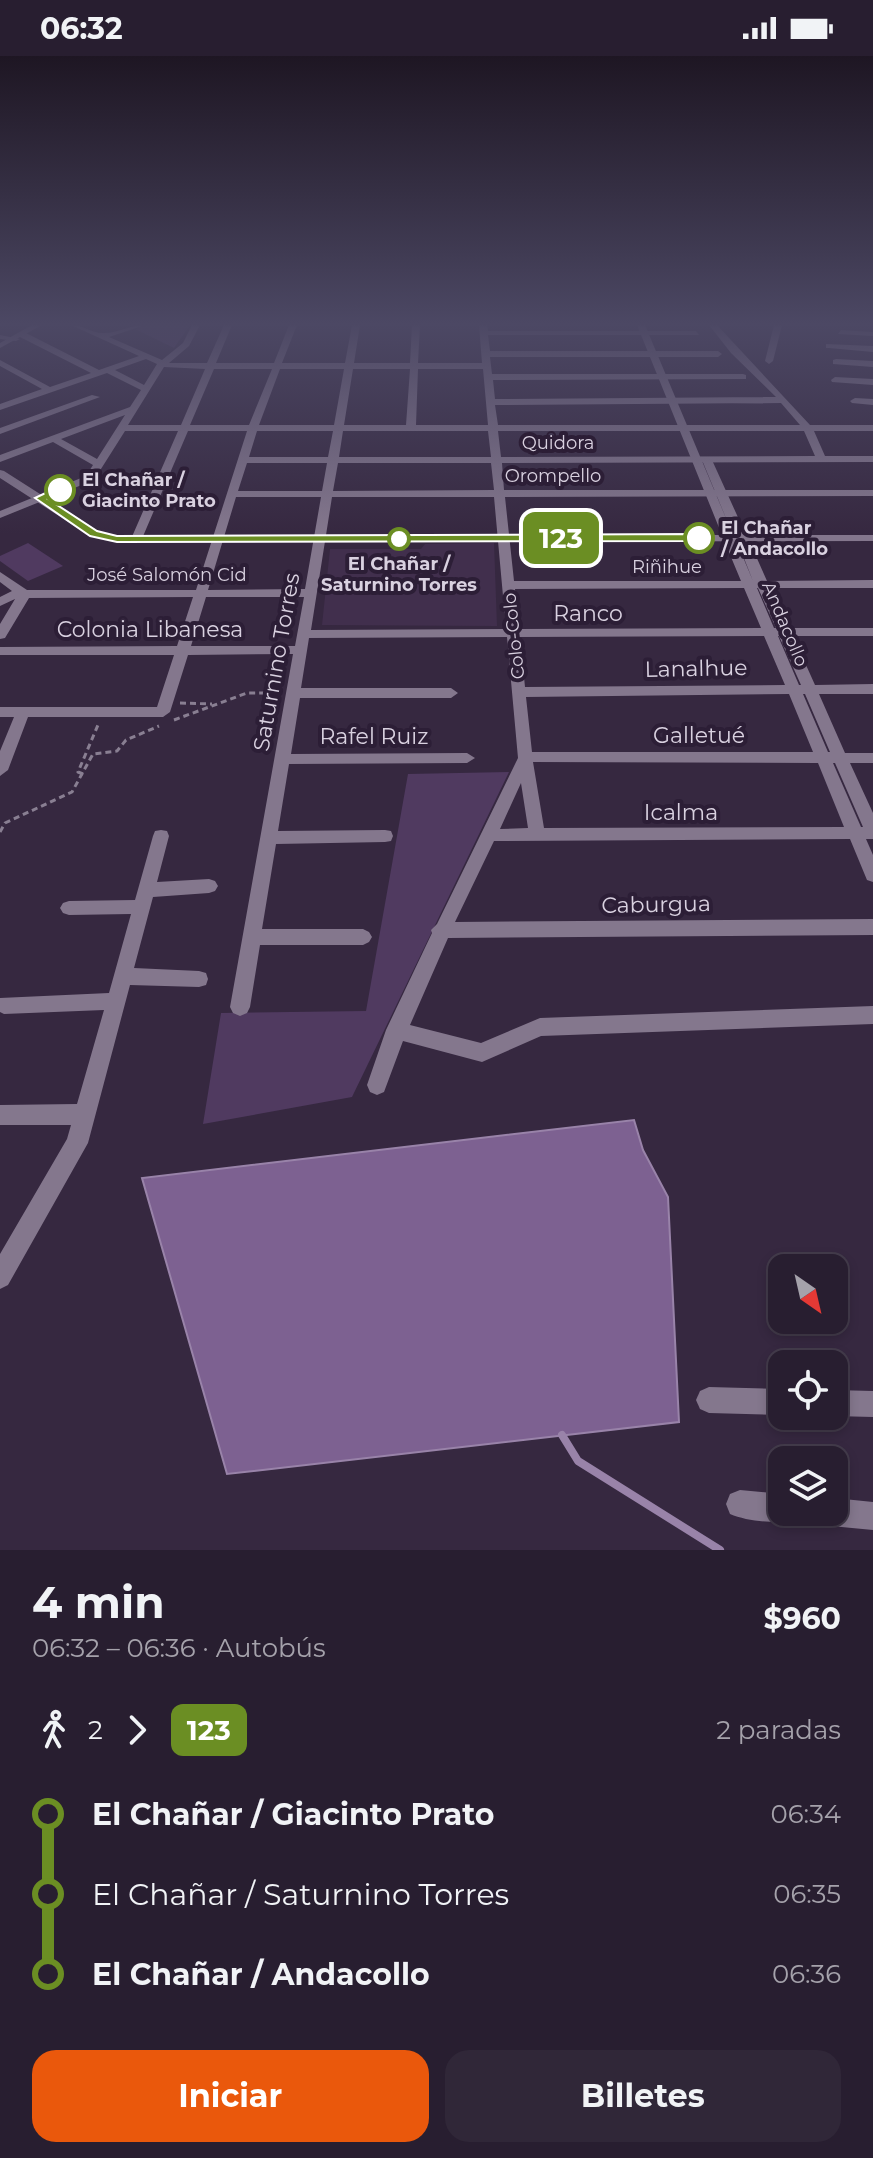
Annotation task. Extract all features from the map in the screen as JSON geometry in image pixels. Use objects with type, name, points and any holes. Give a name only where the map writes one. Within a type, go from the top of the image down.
[{"type":"street","points":[[0,407],[36,395]]},
{"type":"street","points":[[0,431],[100,399],[91,395]]},
{"type":"street","points":[[0,459],[124,409],[139,395]]},
{"type":"street","points":[[137,539],[198,395]]},
{"type":"street","points":[[0,712],[168,713],[182,651],[266,395]]},
{"type":"street","name":"Saturnino Torres","points":[[240,1007],[344,395]]},
{"type":"street","points":[[411,428],[413,395]]},
{"type":"street","name":"Colo-Colo","points":[[489,395],[525,757],[537,835]]},
{"type":"street","name":"Andacollo","points":[[673,395],[777,633],[793,689],[823,758],[867,832]]},
{"type":"street","points":[[778,395],[806,427],[821,459]]},
{"type":"street","points":[[490,402],[784,400]]},
{"type":"street","points":[[855,401],[873,402]]},
{"type":"street","points":[[0,515],[90,478],[120,428],[124,409]]},
{"type":"street","points":[[120,428],[873,428]]},
{"type":"street","points":[[54,439],[98,464]]},
{"type":"street","name":"Quidora","points":[[243,460],[873,459]]},
{"type":"street","points":[[0,473],[94,534],[137,539],[873,538]]},
{"type":"street","name":"Orompello","points":[[232,494],[716,493],[871,496]]},
{"type":"street","points":[[0,576],[23,593]]},
{"type":"street","name":"Riñihue","points":[[509,585],[873,584]]},
{"type":"street","points":[[0,602],[23,593]]},
{"type":"street","points":[[0,635],[23,593]]},
{"type":"street","name":"José Salomón Cid","points":[[23,593],[310,593]]},
{"type":"street","name":"Ranco","points":[[303,634],[873,632]]},
{"type":"street","name":"Andacollo","points":[[777,633],[810,689],[840,758],[867,832],[873,875]]},
{"type":"street","name":"Colonia Libanesa","points":[[0,651],[300,650]]},
{"type":"street","name":"Lanalhue","points":[[519,692],[873,689]]},
{"type":"street","points":[[293,693],[451,693]]},
{"type":"street","points":[[0,770],[23,712]]},
{"type":"street","name":"Colo-Colo","points":[[377,1085],[396,1030],[440,930],[490,835],[525,757]]},
{"type":"street","name":"Galletué","points":[[525,757],[873,758]]},
{"type":"street","name":"Rafel Ruiz","points":[[282,759],[467,758]]},
{"type":"street","name":"Icalma","points":[[490,835],[867,832]]},
{"type":"street","points":[[3,1265],[77,1143],[161,836]]},
{"type":"street","points":[[268,838],[385,836]]},
{"type":"street","points":[[69,908],[209,886]]},
{"type":"street","name":"Caburgua","points":[[440,930],[873,927]]},
{"type":"street","points":[[252,937],[363,937]]},
{"type":"street","points":[[124,976],[199,979]]},
{"type":"street","points":[[4,1005],[117,1001]]},
{"type":"street","points":[[396,1030],[482,1053],[540,1027],[873,1015]]},
{"type":"street","points":[[0,1115],[85,1114]]},
{"type":"street","points":[[709,1400],[768,1402]]},
{"type":"street","points":[[848,1403],[873,1404]]},
{"type":"street","points":[[740,1504],[768,1507]]},
{"type":"street","points":[[848,1514],[873,1516]]},
{"type":"path","points":[[0,832],[5,823],[72,792],[93,754],[114,754],[126,740],[168,713],[216,704],[247,693],[293,693]]},
{"type":"path","points":[[147,723],[164,718],[168,713],[216,704]]},
{"type":"path","points":[[83,774],[78,772],[99,723]]},
{"type":"shaded area","points":[[28,543],[63,566],[28,581],[0,561],[0,556]]},
{"type":"shaded area","points":[[494,543],[497,626],[322,625],[330,549],[421,549],[425,544]]},
{"type":"shaded area","points":[[509,772],[352,1097],[203,1124],[221,1013],[366,1011],[408,774]]},
{"type":"shaded area","points":[[634,1120],[643,1150],[668,1197],[679,1422],[227,1474],[142,1178]]},
{"type":"waterway","points":[[562,1435],[578,1461],[720,1550]]},
{"type":"bus line","name":"123","points":[[60,490],[41,498],[94,534],[117,539],[699,538]]},
{"type":"place","name":"El Chañar / Giacinto Prato","points":[[60,490]]},
{"type":"place","name":"El Chañar / Andacollo","points":[[699,538]]},
{"type":"place","name":"El Chañar / Saturnino Torres","points":[[399,539]]}]
